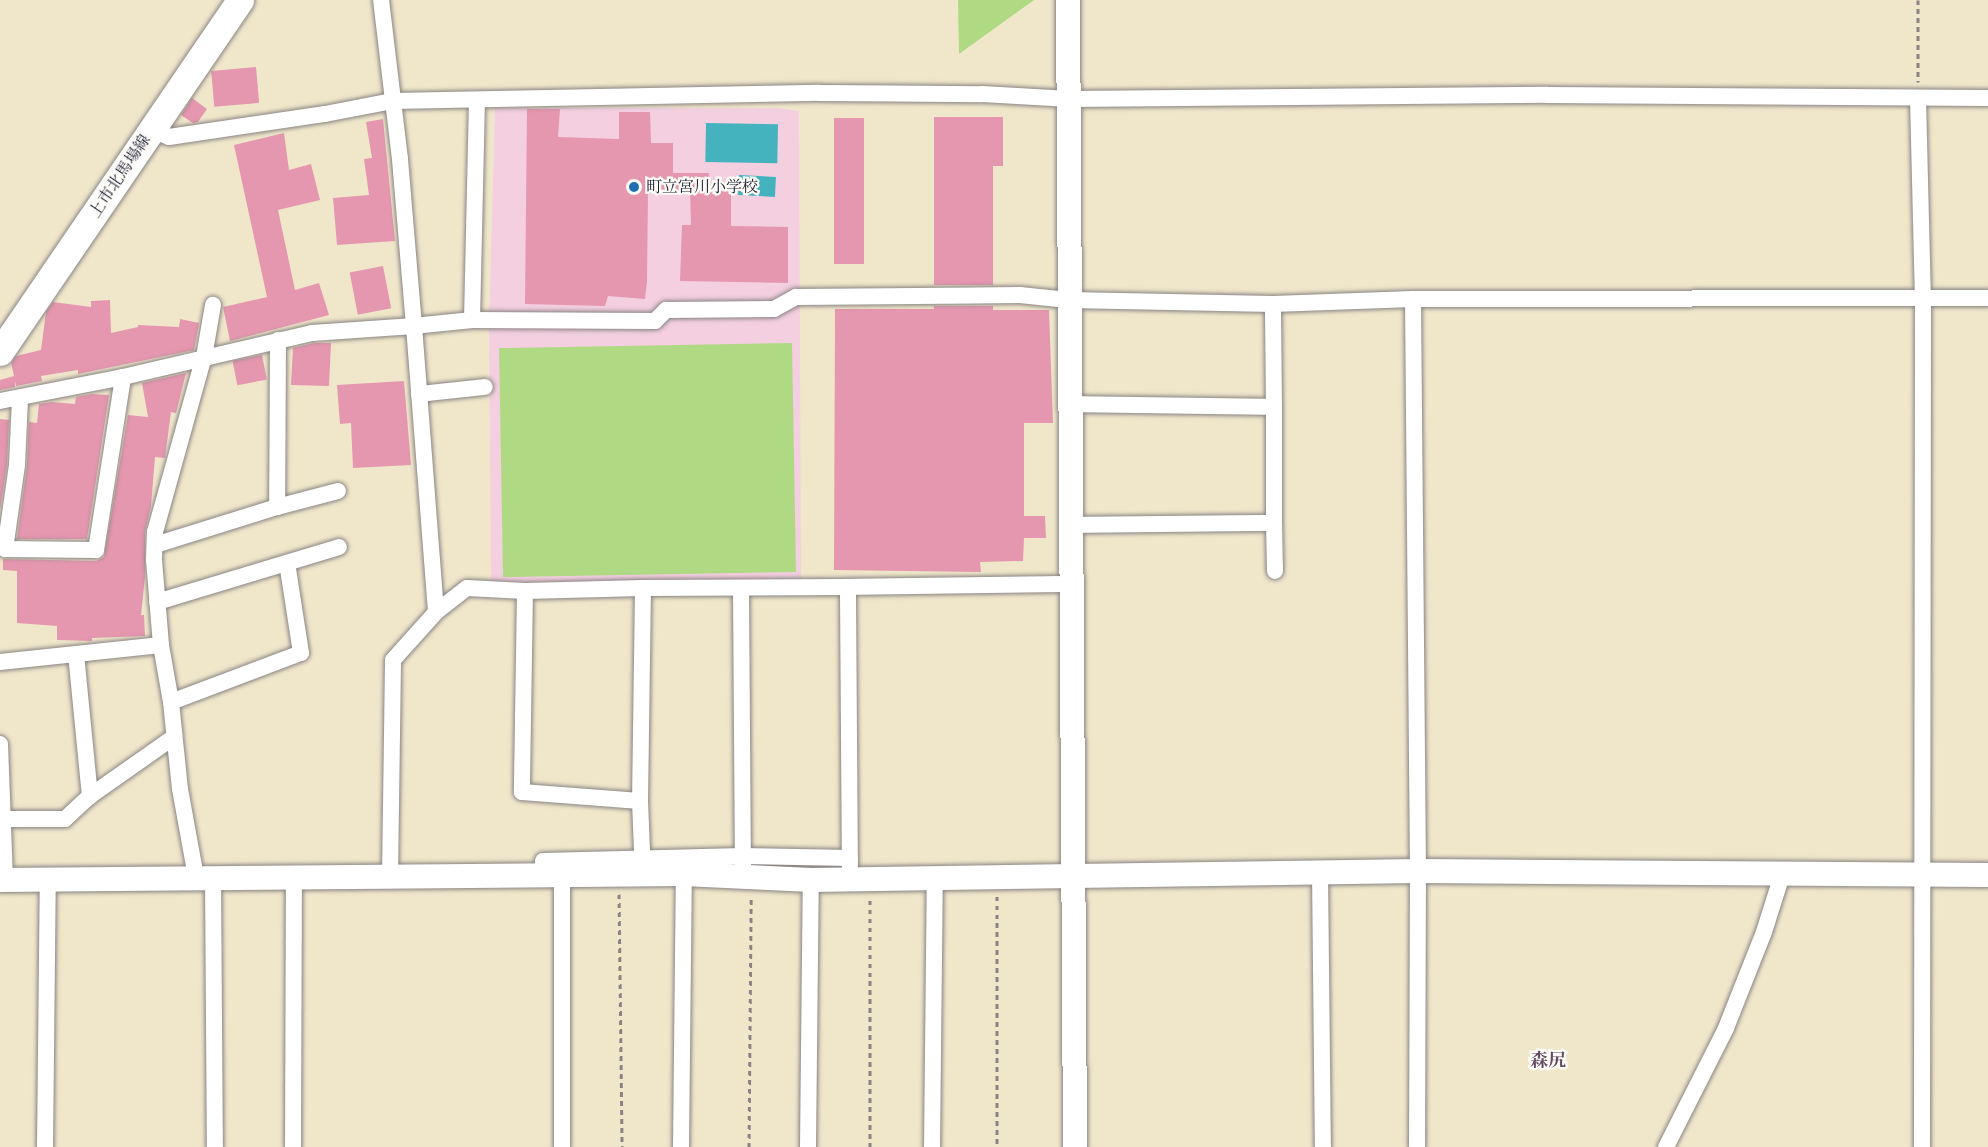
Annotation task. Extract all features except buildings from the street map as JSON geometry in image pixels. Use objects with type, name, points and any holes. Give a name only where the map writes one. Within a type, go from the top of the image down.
[{"type":"main road","name":"上市北馬場線","points":[[0,352],[240,0]]},
{"type":"street","points":[[381,0],[400,159],[436,612]]},
{"type":"street","points":[[1068,0],[1070,99],[1068,300],[1071,404],[1075,1147]]},
{"type":"street","points":[[151,130],[169,137],[325,114],[392,101],[819,93],[982,94],[1070,99],[1547,95],[1988,98]]},
{"type":"street","points":[[1918,98],[1923,299],[1922,1147]]},
{"type":"street","points":[[472,320],[477,100]]},
{"type":"street","points":[[0,401],[21,399],[312,333],[414,327],[472,320],[655,321],[666,310],[774,309],[796,297],[1020,295],[1068,300],[1273,304],[1413,299],[1988,298]]},
{"type":"street","points":[[1413,299],[1418,871],[1417,1147]]},
{"type":"street","points":[[1273,304],[1275,571]]},
{"type":"street","points":[[213,305],[204,357],[156,532],[155,545],[161,645],[171,702],[174,737],[205,877],[215,1147]]},
{"type":"street","points":[[277,507],[278,340]]},
{"type":"street","points":[[21,399],[17,465],[5,549],[96,550],[123,376]]},
{"type":"street","points":[[419,394],[485,387]]},
{"type":"street","points":[[1071,404],[1274,407]]},
{"type":"street","points":[[155,545],[277,507],[338,491]]},
{"type":"street","points":[[1071,525],[1274,523]]},
{"type":"street","points":[[157,602],[339,547]]},
{"type":"street","points":[[171,702],[301,653],[287,563]]},
{"type":"street","points":[[390,877],[393,660],[436,612],[466,588],[525,591],[1072,584]]},
{"type":"street","points":[[848,587],[856,872]]},
{"type":"street","points":[[642,866],[640,801],[643,588]]},
{"type":"street","points":[[741,589],[746,870]]},
{"type":"street","points":[[525,591],[522,792],[640,801]]},
{"type":"street","points":[[0,662],[161,645]]},
{"type":"street","points":[[76,654],[90,796]]},
{"type":"street","points":[[5,819],[65,819],[90,796],[174,737]]},
{"type":"street","points":[[0,744],[5,819],[2,880],[205,877],[552,877],[619,875],[642,866],[684,874],[746,870],[811,880],[856,872]]},
{"type":"street","points":[[562,1147],[552,877],[543,861],[935,877],[1418,871],[1988,875]]},
{"type":"street","points":[[1320,872],[1323,1147]]},
{"type":"street","points":[[681,1147],[684,874]]},
{"type":"street","points":[[1666,1147],[1726,1028],[1764,932],[1782,875]]},
{"type":"street","points":[[293,1147],[294,877]]},
{"type":"street","points":[[932,1147],[935,877]]},
{"type":"street","points":[[808,1147],[811,880]]},
{"type":"street","points":[[45,1147],[48,881]]},
{"type":"path","points":[[1918,0],[1918,98]]},
{"type":"path","points":[[746,870],[749,1147]]},
{"type":"path","points":[[856,872],[870,1147]]},
{"type":"path","points":[[619,875],[622,1147]]},
{"type":"path","points":[[997,876],[997,1147]]},
{"type":"shaded area","points":[[495,108],[778,108],[799,111],[801,580],[491,582],[489,328]]},
{"type":"green space","points":[[958,0],[1034,0],[959,54]]},
{"type":"green space","points":[[792,343],[796,572],[503,577],[499,348]]},
{"type":"water","points":[[706,123],[778,124],[777,163],[705,162]]},
{"type":"water","points":[[739,175],[776,177],[775,197],[738,195]]},
{"type":"place","name":"町立宮川小学校","points":[[634,187]]},
{"type":"district","name":"森尻","points":[[1548,1060]]}]
